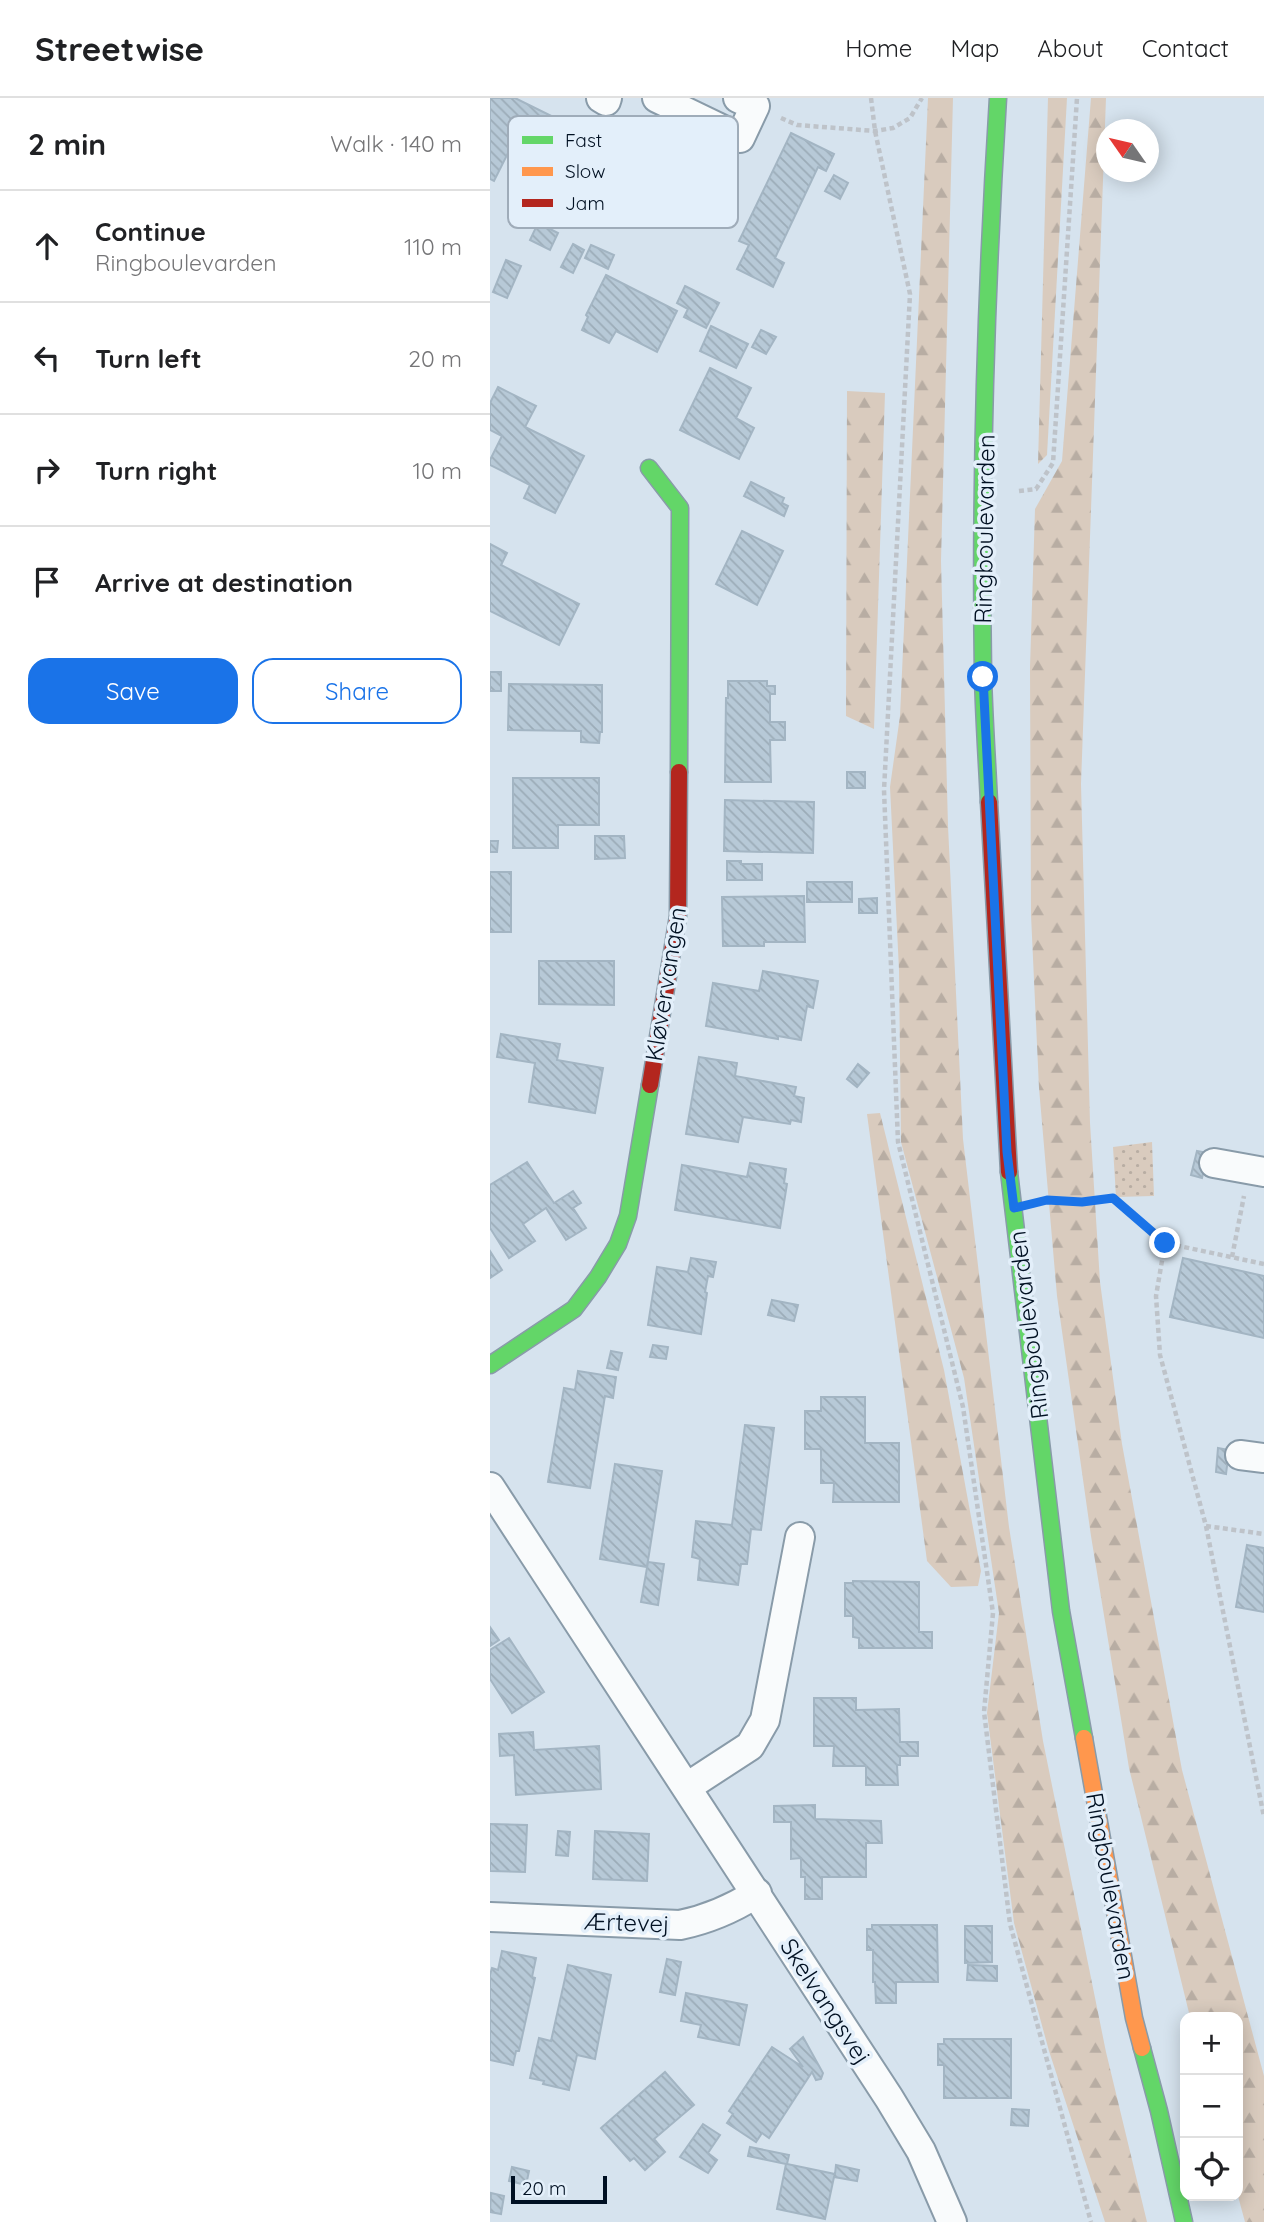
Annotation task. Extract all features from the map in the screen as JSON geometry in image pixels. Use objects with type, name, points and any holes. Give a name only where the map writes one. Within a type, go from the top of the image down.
[{"type":"main road","name":"Ringboulevarden","points":[[998,98],[989,247],[983,495],[983,677],[1007,1152],[1061,1611],[1134,2018],[1160,2111],[1186,2222]]},
{"type":"main road","name":"Kløvervangen","points":[[490,1365],[574,1309],[618,1244],[628,1216],[678,916],[680,508],[649,468]]},
{"type":"street","points":[[601,98],[606,101],[607,98]]},
{"type":"street","points":[[657,98],[694,116]]},
{"type":"street","points":[[738,137],[740,138],[747,102]]},
{"type":"street","points":[[1214,1163],[1257,1171]]},
{"type":"street","name":"Skelvangsvej","points":[[490,1488],[889,2098],[921,2151],[952,2222]]},
{"type":"street","points":[[687,1787],[750,1746],[765,1720],[800,1537]]},
{"type":"street","name":"Ærtevej","points":[[490,1917],[680,1924],[729,1910],[757,1893]]},
{"type":"path","points":[[872,98],[875,131],[910,294],[884,790],[898,1142],[963,1407],[993,1613],[984,1712],[1010,1924],[1091,2222]]},
{"type":"path","points":[[747,102],[797,125],[875,131],[893,128],[910,118],[922,98]]},
{"type":"path","points":[[983,495],[1036,489],[1053,463],[1077,98]]},
{"type":"path","points":[[1232,1257],[1257,1171]]},
{"type":"path","points":[[1014,1208],[1047,1200],[1082,1202],[1113,1198],[1165,1243],[1264,1264]]},
{"type":"path","points":[[1165,1243],[1156,1296],[1160,1355],[1206,1526],[1264,1817]]},
{"type":"path","points":[[1206,1526],[1264,1534]]},
{"type":"green space","points":[[928,98],[953,98],[941,561],[948,826],[963,1139],[1009,1527],[1043,1741],[1106,2052],[1147,2222],[1105,2222],[1049,2051],[1014,1923],[987,1713],[999,1613],[964,1378],[901,1142],[899,970],[890,787],[900,716]]},
{"type":"green space","points":[[1048,98],[1067,98],[1047,455],[1038,464]]},
{"type":"green space","points":[[1091,98],[1106,98],[1105,119],[1096,119],[1096,182],[1103,182],[1081,784],[1090,1123],[1100,1282],[1122,1444],[1182,1770],[1264,2076],[1264,2222],[1245,2222],[1239,2201],[1243,2201],[1243,2012],[1189,2012],[1129,1768],[1091,1536],[1057,1296],[1039,1088],[1031,915],[1030,667],[1035,509],[1062,461]]},
{"type":"green space","points":[[847,391],[885,393],[874,729],[846,716]]},
{"type":"green space","points":[[880,1113],[944,1370],[981,1571],[978,1586],[951,1587],[927,1561],[867,1114]]},
{"type":"green space","points":[[1152,1142],[1154,1196],[1116,1197],[1113,1147]]},
{"type":"building","points":[[490,98],[515,98],[551,116],[508,116],[508,153],[494,181],[490,179]]},
{"type":"building","points":[[791,133],[834,154],[826,171],[818,167],[775,258],[784,263],[773,287],[737,269],[749,245],[739,241]]},
{"type":"building","points":[[834,175],[848,183],[840,199],[825,191]]},
{"type":"building","points":[[536,228],[548,228],[558,233],[550,250],[530,240]]},
{"type":"building","points":[[573,244],[584,250],[573,273],[561,267]]},
{"type":"building","points":[[591,245],[614,255],[608,269],[585,258]]},
{"type":"building","points":[[506,260],[521,266],[507,298],[493,292]]},
{"type":"building","points":[[606,275],[677,311],[657,352],[616,331],[609,343],[582,330],[588,317],[586,315]]},
{"type":"building","points":[[685,286],[719,303],[706,328],[684,317],[688,309],[677,303]]},
{"type":"building","points":[[711,326],[748,344],[736,368],[700,351]]},
{"type":"building","points":[[761,330],[776,337],[766,354],[752,347]]},
{"type":"building","points":[[710,368],[751,388],[736,418],[754,428],[739,459],[680,430]]},
{"type":"building","points":[[498,387],[536,406],[525,427],[584,456],[555,513],[524,498],[530,485],[490,465],[502,436],[490,430],[490,403]]},
{"type":"building","points":[[751,482],[784,498],[782,503],[788,506],[784,516],[744,496]]},
{"type":"building","points":[[742,531],[783,551],[757,605],[716,584]]},
{"type":"building","points":[[490,544],[507,553],[501,565],[579,604],[559,645],[490,611]]},
{"type":"building","points":[[490,672],[501,672],[501,691],[490,691]]},
{"type":"building","points":[[728,681],[767,681],[767,686],[775,686],[775,694],[770,694],[770,722],[785,722],[785,740],[770,740],[771,782],[725,782]]},
{"type":"building","points":[[509,684],[602,685],[602,732],[599,743],[581,742],[581,731],[508,730]]},
{"type":"building","points":[[847,772],[865,772],[865,788],[847,788]]},
{"type":"building","points":[[513,778],[599,778],[599,825],[558,825],[558,848],[513,848]]},
{"type":"building","points":[[725,800],[814,802],[813,853],[724,851]]},
{"type":"building","points":[[595,836],[624,836],[625,858],[595,859]]},
{"type":"building","points":[[490,841],[498,841],[497,852],[490,852]]},
{"type":"building","points":[[727,861],[762,864],[762,880],[727,880]]},
{"type":"building","points":[[490,872],[511,872],[511,932],[490,932]]},
{"type":"building","points":[[807,882],[852,882],[852,902],[807,902]]},
{"type":"building","points":[[804,896],[805,942],[723,946],[722,897]]},
{"type":"building","points":[[877,898],[877,913],[859,913],[859,899]]},
{"type":"building","points":[[539,961],[614,961],[614,1005],[539,1004]]},
{"type":"building","points":[[763,971],[818,981],[813,1008],[807,1006],[801,1040],[778,1036],[778,1039],[706,1026],[713,983],[759,991]]},
{"type":"building","points":[[501,1034],[560,1044],[557,1060],[603,1068],[595,1113],[529,1102],[535,1063],[497,1057]]},
{"type":"building","points":[[699,1057],[737,1063],[735,1076],[796,1087],[794,1096],[804,1098],[801,1122],[791,1120],[790,1124],[743,1117],[738,1142],[686,1134]]},
{"type":"building","points":[[858,1064],[869,1073],[857,1087],[847,1079]]},
{"type":"building","points":[[1197,1151],[1208,1153],[1202,1178],[1191,1175]]},
{"type":"building","points":[[527,1162],[554,1203],[573,1191],[581,1203],[573,1208],[586,1228],[566,1240],[546,1208],[523,1224],[535,1241],[509,1258],[490,1228],[490,1185]]},
{"type":"building","points":[[750,1163],[786,1169],[784,1183],[787,1184],[780,1228],[675,1210],[682,1165],[747,1177]]},
{"type":"building","points":[[490,1251],[502,1270],[490,1278]]},
{"type":"building","points":[[691,1258],[716,1262],[713,1277],[708,1276],[701,1334],[648,1325],[657,1267],[688,1272]]},
{"type":"building","points":[[1183,1258],[1264,1276],[1264,1338],[1170,1317]]},
{"type":"building","points":[[772,1300],[798,1305],[794,1321],[768,1315]]},
{"type":"building","points":[[653,1345],[668,1347],[666,1359],[650,1357]]},
{"type":"building","points":[[611,1351],[622,1353],[618,1370],[607,1368]]},
{"type":"building","points":[[578,1371],[616,1377],[613,1398],[605,1396],[590,1488],[548,1482],[564,1388],[575,1390]]},
{"type":"building","points":[[821,1397],[865,1397],[865,1443],[899,1443],[899,1502],[833,1502],[834,1483],[821,1483],[821,1449],[805,1449],[805,1411],[821,1411]]},
{"type":"building","points":[[745,1425],[774,1428],[761,1530],[751,1529],[747,1564],[741,1564],[738,1585],[698,1580],[700,1559],[692,1557],[696,1521],[732,1525]]},
{"type":"building","points":[[1218,1448],[1229,1450],[1226,1474],[1216,1472]]},
{"type":"building","points":[[615,1464],[662,1471],[647,1567],[600,1559]]},
{"type":"building","points":[[1247,1545],[1264,1548],[1264,1612],[1236,1607]]},
{"type":"building","points":[[648,1562],[664,1564],[658,1605],[641,1602]]},
{"type":"building","points":[[919,1582],[919,1632],[932,1632],[932,1648],[859,1648],[859,1638],[853,1637],[853,1616],[845,1616],[845,1583]]},
{"type":"building","points":[[490,1627],[499,1640],[490,1646]]},
{"type":"building","points":[[509,1638],[544,1692],[512,1713],[490,1679],[490,1650]]},
{"type":"building","points":[[814,1698],[856,1698],[856,1710],[899,1709],[900,1742],[918,1742],[918,1756],[900,1756],[900,1765],[897,1765],[898,1785],[866,1785],[866,1766],[833,1766],[834,1746],[814,1746]]},
{"type":"building","points":[[533,1732],[534,1750],[599,1746],[601,1789],[516,1795],[514,1755],[500,1756],[499,1734]]},
{"type":"building","points":[[815,1805],[815,1819],[881,1821],[882,1843],[866,1843],[866,1877],[822,1877],[822,1899],[805,1899],[805,1877],[801,1877],[801,1858],[791,1859],[791,1822],[774,1822],[774,1806]]},
{"type":"building","points":[[490,1824],[527,1825],[525,1872],[490,1871]]},
{"type":"building","points":[[558,1831],[570,1832],[568,1856],[556,1855]]},
{"type":"building","points":[[595,1831],[649,1834],[647,1881],[593,1879]]},
{"type":"building","points":[[872,1925],[937,1925],[938,1982],[896,1982],[896,2003],[876,2003],[873,1950],[867,1950],[867,1929],[872,1929]]},
{"type":"building","points":[[965,1926],[992,1926],[992,1962],[965,1963]]},
{"type":"building","points":[[502,1951],[536,1958],[532,1977],[535,1978],[519,2051],[516,2051],[513,2065],[490,2060],[490,1975],[492,1968],[498,1970]]},
{"type":"building","points":[[667,1959],[681,1962],[675,1995],[660,1992]]},
{"type":"building","points":[[568,1965],[611,1975],[595,2059],[577,2055],[569,2090],[530,2078],[539,2038],[551,2041]]},
{"type":"building","points":[[968,1965],[997,1966],[997,1981],[967,1980]]},
{"type":"building","points":[[686,1993],[747,2005],[739,2045],[698,2037],[701,2025],[681,2021]]},
{"type":"building","points":[[803,2037],[823,2073],[821,2079],[816,2080],[812,2072],[769,2138],[762,2133],[756,2142],[727,2123],[733,2114],[729,2111],[772,2047],[803,2067],[790,2049]]},
{"type":"building","points":[[944,2039],[1011,2039],[1011,2098],[944,2098],[944,2065],[938,2065],[938,2044],[944,2044]]},
{"type":"building","points":[[665,2072],[694,2105],[654,2139],[665,2152],[645,2170],[634,2158],[630,2161],[601,2128]]},
{"type":"building","points":[[1012,2109],[1029,2110],[1028,2126],[1011,2125]]},
{"type":"building","points":[[703,2124],[720,2135],[708,2153],[717,2160],[708,2173],[680,2157]]},
{"type":"building","points":[[750,2147],[789,2155],[787,2164],[835,2174],[836,2165],[859,2170],[857,2181],[834,2177],[825,2219],[777,2209],[786,2164],[748,2156]]},
{"type":"building","points":[[512,2167],[529,2171],[526,2185],[509,2181]]},
{"type":"building","points":[[491,2193],[504,2196],[501,2214],[490,2212]]},
{"type":"traffic: fast","points":[[989,802],[983,675],[983,459],[998,98]]},
{"type":"traffic: fast","points":[[649,468],[680,508],[679,772]]},
{"type":"traffic: fast","points":[[490,1365],[574,1309],[618,1244],[628,1216],[650,1085]]},
{"type":"traffic: fast","points":[[1009,1172],[1061,1611],[1084,1738]]},
{"type":"traffic: fast","points":[[1142,2048],[1184,2222]]},
{"type":"traffic: slow","points":[[1084,1738],[1134,2018],[1142,2048]]},
{"type":"traffic: jam","points":[[650,1085],[678,916],[679,772]]},
{"type":"traffic: jam","points":[[989,802],[1009,1172]]},
{"type":"route","points":[[983,677],[1007,1152],[1014,1208],[1047,1200],[1082,1202],[1113,1198],[1165,1243]]}]
